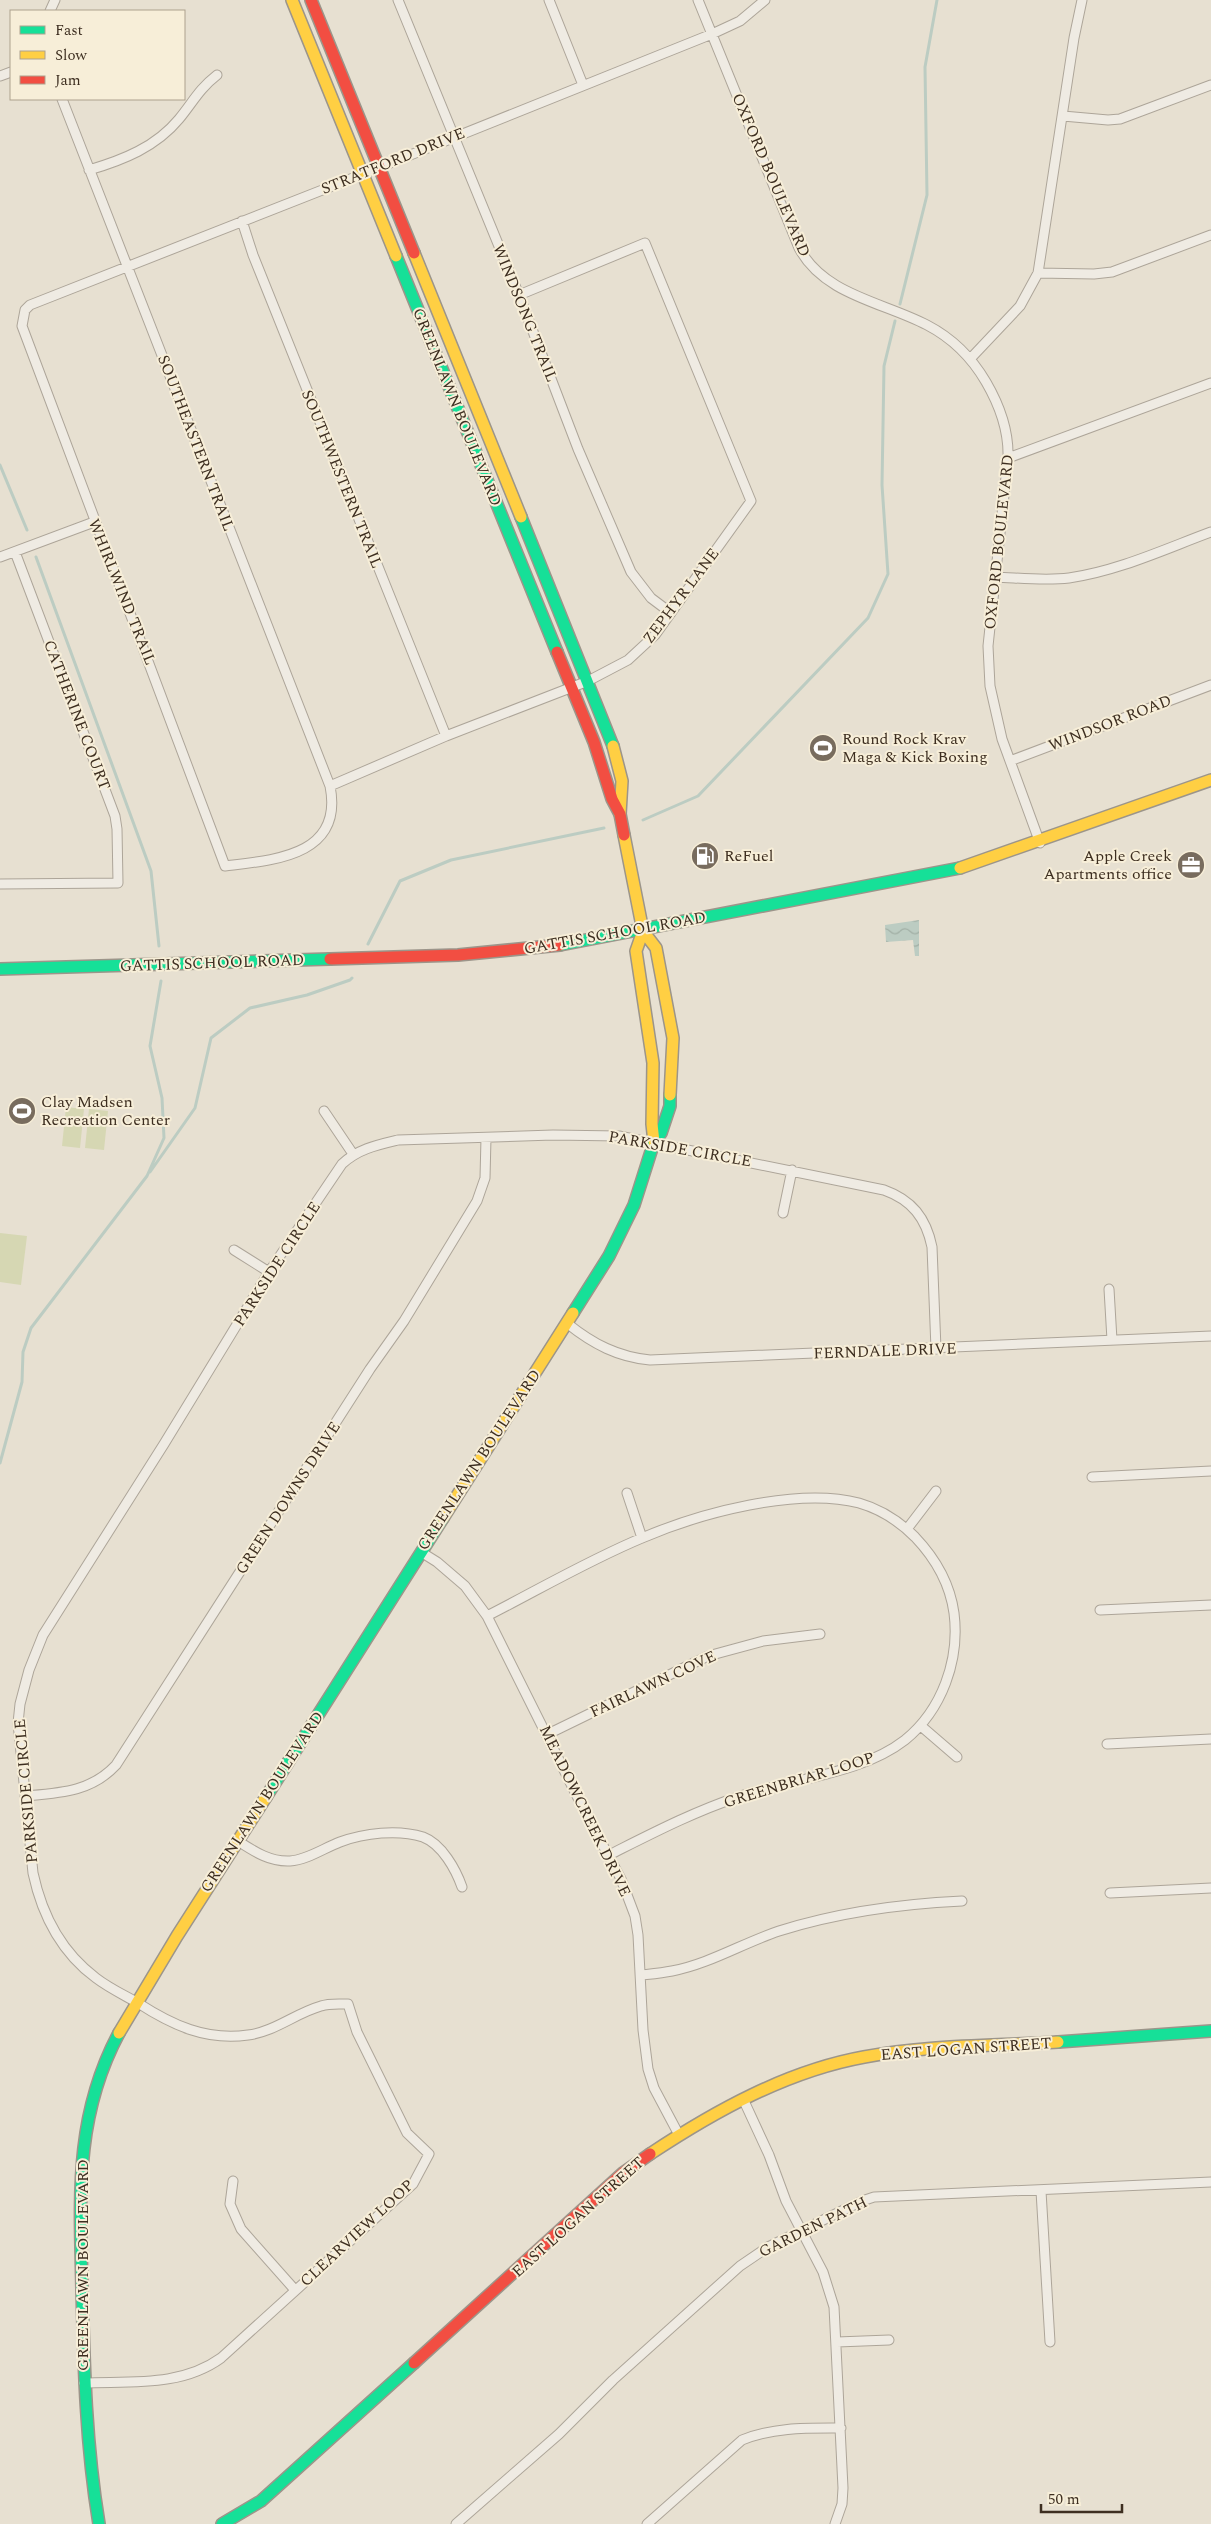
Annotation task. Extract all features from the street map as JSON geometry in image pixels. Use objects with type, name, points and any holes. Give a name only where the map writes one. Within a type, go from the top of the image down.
[{"type":"street","name":"GREENLAWN BOULEVARD","points":[[99,2524],[94,2493],[84,2383],[79,2192],[84,2138],[97,2083],[109,2050],[201,1896],[568,1324],[623,1231],[654,1142],[661,1133],[670,1106],[673,1038],[656,948],[643,930],[620,814],[612,799],[594,742],[292,0]]},
{"type":"street","name":"GREENLAWN BOULEVARD","points":[[311,0],[588,681],[621,773],[625,797],[620,814]]},
{"type":"street","name":"WINDSONG TRAIL","points":[[398,0],[519,295],[578,449],[631,572],[650,598],[671,612]]},
{"type":"street","points":[[549,0],[584,85]]},
{"type":"street","name":"OXFORD BOULEVARD","points":[[698,0],[799,248],[812,268],[836,286],[926,324],[942,334],[970,359],[998,403],[1006,430],[1008,458],[988,646],[990,686],[994,715],[1040,843]]},
{"type":"street","name":"STRATFORD DRIVE","points":[[22,318],[30,304],[378,168],[712,34],[740,21],[765,0]]},
{"type":"street","points":[[970,359],[1020,306],[1038,273],[1074,38],[1082,0]]},
{"type":"street","points":[[89,170],[118,161],[150,144],[178,120],[202,87],[217,75]]},
{"type":"street","points":[[1063,116],[1120,119],[1211,85]]},
{"type":"street","name":"SOUTHEASTERN TRAIL","points":[[62,100],[330,786]]},
{"type":"street","name":"SOUTHWESTERN TRAIL","points":[[242,221],[253,255],[446,736]]},
{"type":"street","points":[[1038,273],[1094,274],[1112,272],[1211,235]]},
{"type":"street","name":"ZEPHYR LANE","points":[[330,786],[446,736],[588,681],[628,660],[655,635],[751,501],[645,243],[519,295]]},
{"type":"street","name":"WHIRLWIND TRAIL","points":[[22,318],[22,326],[94,522],[155,675],[225,866],[284,858],[317,840],[329,822],[333,798],[330,786]]},
{"type":"street","points":[[1008,458],[1211,383]]},
{"type":"street","points":[[0,557],[94,522]]},
{"type":"street","points":[[996,577],[1048,579],[1086,575],[1122,565],[1211,532]]},
{"type":"street","name":"CATHERINE COURT","points":[[0,884],[118,883],[115,816],[15,552]]},
{"type":"street","name":"WINDSOR ROAD","points":[[1010,761],[1211,685]]},
{"type":"street","name":"GATTIS SCHOOL ROAD","points":[[0,969],[497,953],[569,944],[944,872],[1040,843],[1211,780]]},
{"type":"street","name":"GREENLAWN BOULEVARD","points":[[643,930],[636,951],[653,1063],[652,1124],[654,1142]]},
{"type":"street","points":[[324,1111],[352,1154]]},
{"type":"street","name":"PARKSIDE CIRCLE","points":[[136,2002],[112,1989],[82,1967],[52,1929],[40,1902],[33,1873],[18,1732],[19,1714],[35,1653],[82,1572],[164,1444],[269,1272],[342,1164],[352,1154],[398,1140],[602,1135],[654,1142],[792,1170],[896,1194],[915,1208],[927,1228],[932,1247],[936,1349]]},
{"type":"street","name":"GREEN DOWNS DRIVE","points":[[25,1796],[79,1790],[93,1784],[116,1765],[370,1369],[404,1321],[477,1201],[485,1178],[486,1138]]},
{"type":"street","points":[[783,1213],[792,1170]]},
{"type":"street","points":[[234,1250],[269,1272]]},
{"type":"street","points":[[1109,1289],[1112,1340]]},
{"type":"street","name":"FERNDALE DRIVE","points":[[568,1324],[582,1336],[615,1353],[650,1360],[1211,1336]]},
{"type":"street","points":[[1092,1477],[1211,1471]]},
{"type":"street","points":[[907,1529],[936,1491]]},
{"type":"street","points":[[627,1493],[642,1538]]},
{"type":"street","name":"GREENBRIAR LOOP","points":[[488,1616],[642,1538],[741,1508],[786,1500],[840,1500],[867,1506],[907,1529],[928,1552],[943,1576],[954,1613],[954,1650],[950,1671],[938,1702],[921,1726],[905,1740],[874,1759],[738,1796],[676,1821],[609,1855]]},
{"type":"street","name":"MEADOWCREEK DRIVE","points":[[420,1552],[444,1567],[465,1586],[488,1616],[516,1676],[548,1734],[583,1808],[621,1879],[635,1916],[642,1975],[644,2040],[648,2069],[654,2088],[679,2135]]},
{"type":"street","points":[[1100,1610],[1211,1605]]},
{"type":"street","name":"FAIRLAWN COVE","points":[[548,1734],[708,1656],[763,1641],[820,1634]]},
{"type":"street","points":[[921,1726],[957,1757]]},
{"type":"street","points":[[1107,1744],[1211,1739]]},
{"type":"street","points":[[238,1841],[262,1856],[290,1861],[300,1860],[354,1837],[368,1834],[382,1833],[424,1838],[449,1861],[462,1887]]},
{"type":"street","points":[[1110,1893],[1211,1888]]},
{"type":"street","points":[[642,1975],[681,1968],[778,1932],[824,1918],[889,1906],[962,1901]]},
{"type":"street","name":"CLEARVIEW LOOP","points":[[84,2383],[171,2379],[194,2374],[221,2358],[413,2184],[429,2154],[407,2133],[357,2032],[348,2004],[322,2005],[266,2030],[234,2037],[186,2030],[136,2002]]},
{"type":"street","name":"EAST LOGAN STREET","points":[[222,2524],[261,2501],[623,2173],[679,2135],[772,2086],[819,2068],[875,2055],[904,2051],[1135,2039],[1211,2031]]},
{"type":"street","points":[[744,2101],[769,2154],[786,2201],[830,2289],[834,2307],[843,2488],[842,2504],[835,2524]]},
{"type":"street","points":[[232,2181],[230,2204],[241,2229],[295,2290]]},
{"type":"street","name":"GARDEN PATH","points":[[456,2524],[559,2434],[614,2380],[740,2266],[768,2247],[801,2229],[862,2201],[874,2198],[1211,2182]]},
{"type":"street","points":[[1042,2191],[1050,2342]]},
{"type":"street","points":[[837,2342],[889,2340]]},
{"type":"street","points":[[648,2524],[742,2440],[758,2434],[784,2429],[840,2428]]},
{"type":"green space","points":[[66,1107],[84,1109],[80,1148],[62,1146]]},
{"type":"green space","points":[[89,1109],[108,1111],[104,1150],[85,1148]]},
{"type":"green space","points":[[0,1233],[27,1236],[21,1285],[0,1282]]},
{"type":"water","points":[[919,920],[919,956],[915,956],[913,940],[886,942],[885,925]]},
{"type":"waterway","points":[[900,304],[927,195],[925,67],[937,0]]},
{"type":"waterway","points":[[643,820],[698,796],[868,618],[888,574],[882,485],[884,366],[895,321]]},
{"type":"waterway","points":[[0,465],[27,530]]},
{"type":"waterway","points":[[36,557],[151,871],[159,946]]},
{"type":"waterway","points":[[368,944],[400,881],[451,860],[604,828]]},
{"type":"waterway","points":[[150,1172],[195,1108],[211,1038],[250,1008],[307,995],[352,978]]},
{"type":"waterway","points":[[0,1463],[22,1382],[23,1352],[31,1328],[147,1176],[164,1138],[162,1098],[150,1046],[161,981]]},
{"type":"traffic: fast","points":[[396,256],[557,652]]},
{"type":"traffic: fast","points":[[521,517],[613,746]]},
{"type":"traffic: fast","points":[[560,945],[960,868]]},
{"type":"traffic: fast","points":[[0,969],[330,959]]},
{"type":"traffic: fast","points":[[573,1313],[609,1256],[634,1205],[654,1142],[661,1133],[670,1106],[670,1095]]},
{"type":"traffic: fast","points":[[266,1797],[443,1518]]},
{"type":"traffic: fast","points":[[1058,2042],[1211,2031]]},
{"type":"traffic: fast","points":[[99,2524],[86,2407],[81,2190],[87,2127],[94,2096],[104,2064],[119,2033]]},
{"type":"traffic: fast","points":[[222,2524],[261,2501],[414,2363]]},
{"type":"traffic: slow","points":[[292,0],[396,256]]},
{"type":"traffic: slow","points":[[414,253],[521,517]]},
{"type":"traffic: slow","points":[[613,746],[622,781],[620,814]]},
{"type":"traffic: slow","points":[[960,868],[1211,780]]},
{"type":"traffic: slow","points":[[624,835],[643,931],[656,948],[673,1038],[670,1095]]},
{"type":"traffic: slow","points":[[643,931],[636,951],[653,1063],[652,1124],[654,1142]]},
{"type":"traffic: slow","points":[[443,1518],[573,1313]]},
{"type":"traffic: slow","points":[[119,2033],[177,1936],[266,1797]]},
{"type":"traffic: slow","points":[[650,2154],[700,2123],[752,2095],[807,2072],[835,2063],[912,2050],[1058,2042]]},
{"type":"traffic: jam","points":[[311,0],[414,253]]},
{"type":"traffic: jam","points":[[557,652],[594,742],[612,799],[620,814],[624,835]]},
{"type":"traffic: jam","points":[[330,959],[458,955],[560,945]]},
{"type":"traffic: jam","points":[[414,2363],[623,2173],[650,2154]]},
{"type":"place","name":"Round Rock Krav Maga & Kick Boxing","points":[[823,748]]},
{"type":"place","name":"ReFuel","points":[[705,856]]},
{"type":"place","name":"Apple Creek Apartments office","points":[[1191,865]]},
{"type":"place","name":"Clay Madsen Recreation Center","points":[[22,1111]]}]
